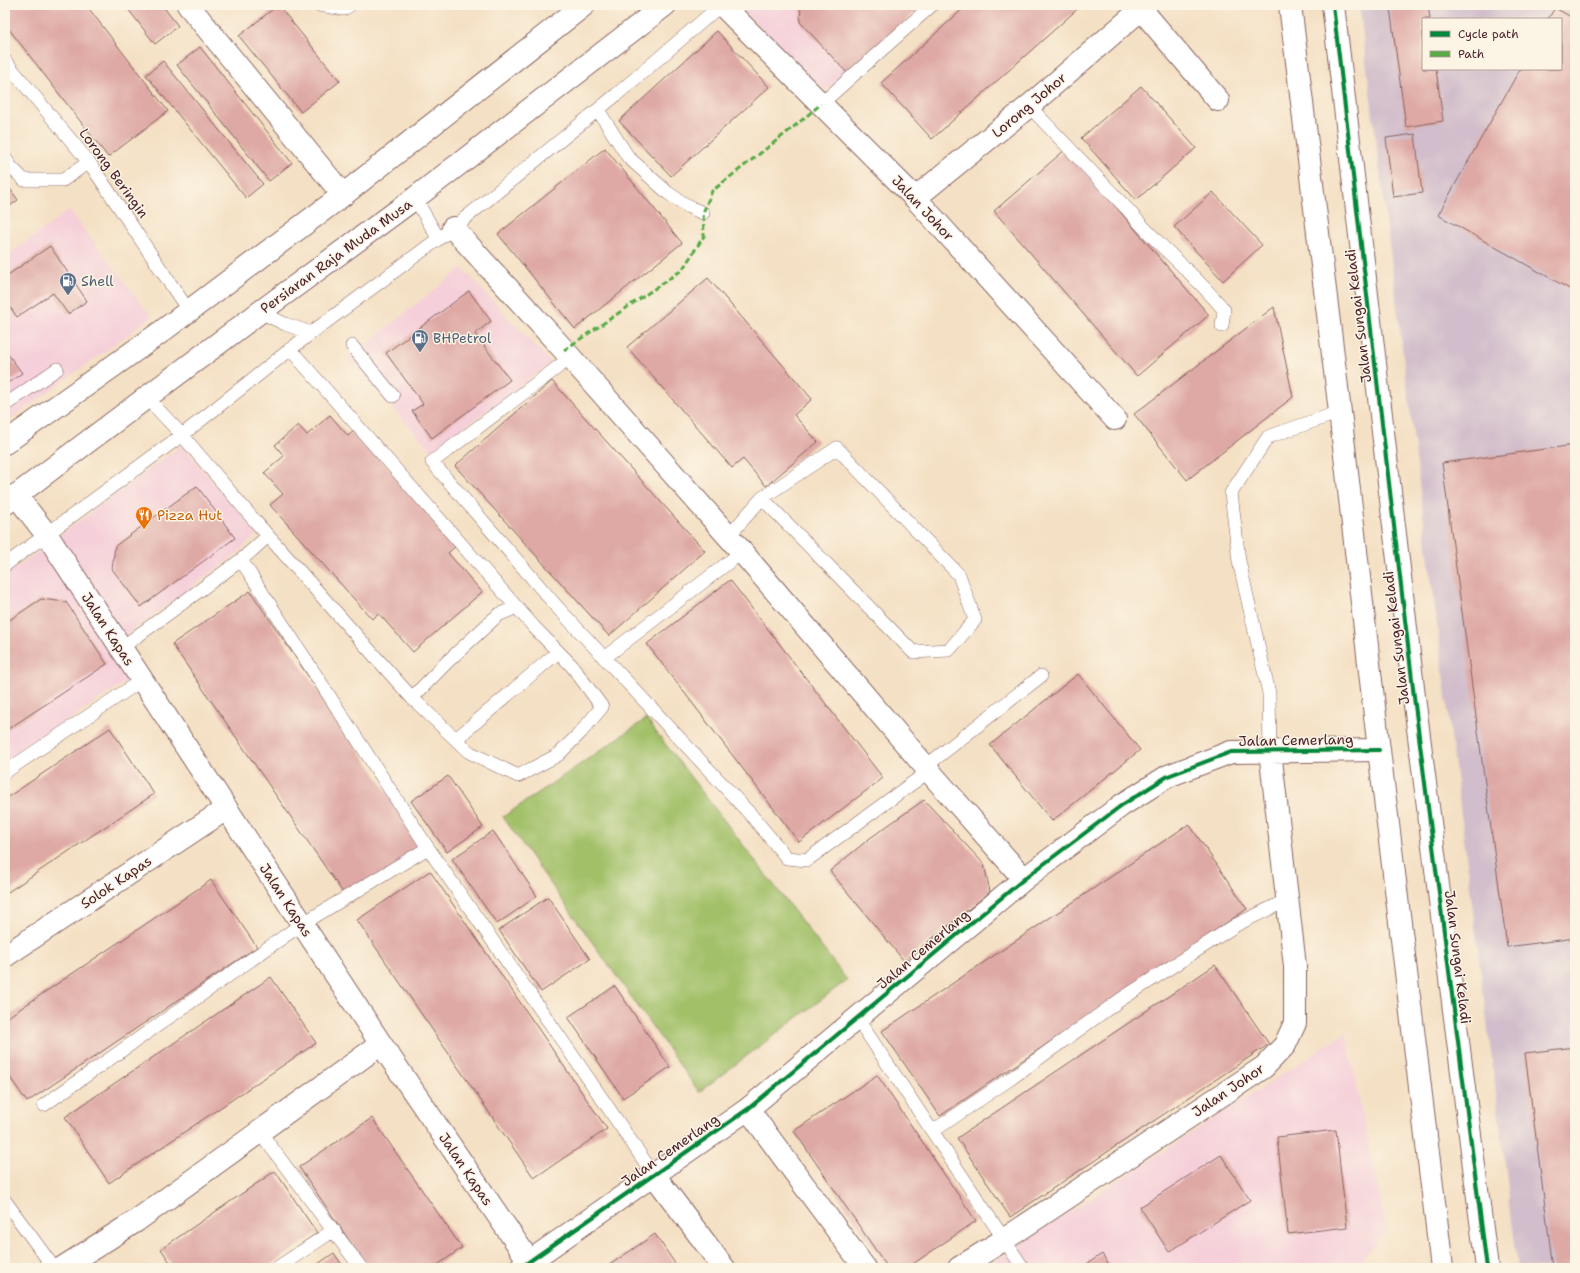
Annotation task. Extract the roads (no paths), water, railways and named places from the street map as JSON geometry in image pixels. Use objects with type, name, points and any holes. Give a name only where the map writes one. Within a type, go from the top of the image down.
[{"type":"street","points":[[188,5],[342,195]]},
{"type":"street","name":"Persiaran Raja Muda Musa","points":[[11,500],[146,397],[415,198],[665,5]]},
{"type":"street","name":"Jalan Johor","points":[[721,5],[915,198],[1116,419]]},
{"type":"street","name":"Jalan Sungai Keladi","points":[[1290,5],[1442,1268]]},
{"type":"street","name":"Jalan Sungai Keladi","points":[[1333,5],[1415,705],[1487,1268]]},
{"type":"street","points":[[5,443],[161,332],[188,310],[342,195],[582,6]]},
{"type":"street","name":"Lorong Johor","points":[[915,198],[1029,106],[1143,7],[1218,100]]},
{"type":"street","points":[[445,233],[570,358],[735,545],[1024,879]]},
{"type":"street","name":"Jalan Kapas","points":[[11,500],[47,535],[528,1266]]},
{"type":"street","name":"Jalan Cemerlang","points":[[528,1266],[748,1109],[1024,879],[1122,805],[1168,776],[1231,752],[1379,750]]},
{"type":"street","name":"Jalan Johor","points":[[959,1268],[1264,1067],[1284,1045],[1295,1023],[1295,966],[1270,751]]},
{"type":"street","name":"Solok Kapas","points":[[5,956],[226,809]]},
{"type":"street","points":[[62,1268],[136,1221],[381,1044]]},
{"type":"street","points":[[748,1109],[865,1268]]},
{"type":"street","points":[[654,1175],[724,1268]]},
{"type":"lane","points":[[319,5],[344,9],[350,5]]},
{"type":"lane","points":[[5,565],[182,435],[290,349],[445,233],[598,110],[721,5]]},
{"type":"lane","points":[[821,104],[932,5]]},
{"type":"lane","name":"Lorong Beringin","points":[[5,60],[89,162],[188,310]]},
{"type":"lane","points":[[1029,106],[1129,211],[1144,229],[1212,294],[1224,310],[1222,326]]},
{"type":"lane","points":[[598,110],[628,157],[668,193],[689,207],[703,213]]},
{"type":"lane","points":[[5,158],[10,166],[24,180],[63,180],[89,162]]},
{"type":"lane","points":[[415,198],[445,233]]},
{"type":"lane","points":[[260,312],[285,324],[311,333]]},
{"type":"lane","points":[[352,346],[393,396]]},
{"type":"lane","points":[[146,397],[182,435],[268,536],[412,698],[469,752],[518,776],[558,755],[581,732],[602,707],[572,666],[517,607],[290,349]]},
{"type":"lane","points":[[570,358],[432,462],[553,602],[751,815],[787,858],[807,860],[928,769],[1041,676]]},
{"type":"lane","points":[[5,405],[57,369]]},
{"type":"lane","points":[[1270,751],[1268,693],[1239,560],[1231,493],[1268,437],[1340,412]]},
{"type":"lane","points":[[604,658],[735,545],[762,498],[837,448],[959,575],[975,620],[949,650],[913,652],[762,498]]},
{"type":"lane","points":[[121,648],[241,560],[268,536]]},
{"type":"lane","points":[[241,560],[428,848],[654,1175]]},
{"type":"lane","points":[[412,698],[498,615],[517,607]]},
{"type":"lane","points":[[456,739],[558,652]]},
{"type":"lane","points":[[5,772],[142,680]]},
{"type":"lane","points":[[44,1105],[302,924],[428,848]]},
{"type":"lane","points":[[933,1131],[1010,1079],[1120,1000],[1236,925],[1287,900]]},
{"type":"lane","points":[[857,1018],[1023,1268]]},
{"type":"lane","points":[[260,1132],[361,1268]]},
{"type":"lane","points":[[5,1201],[54,1268]]},
{"type":"lane","points":[[277,1268],[334,1230]]},
{"type":"place","name":"Shell","points":[[68,296]]},
{"type":"place","name":"BHPetrol","points":[[420,353]]},
{"type":"place","name":"Pizza Hut","points":[[144,530]]}]
